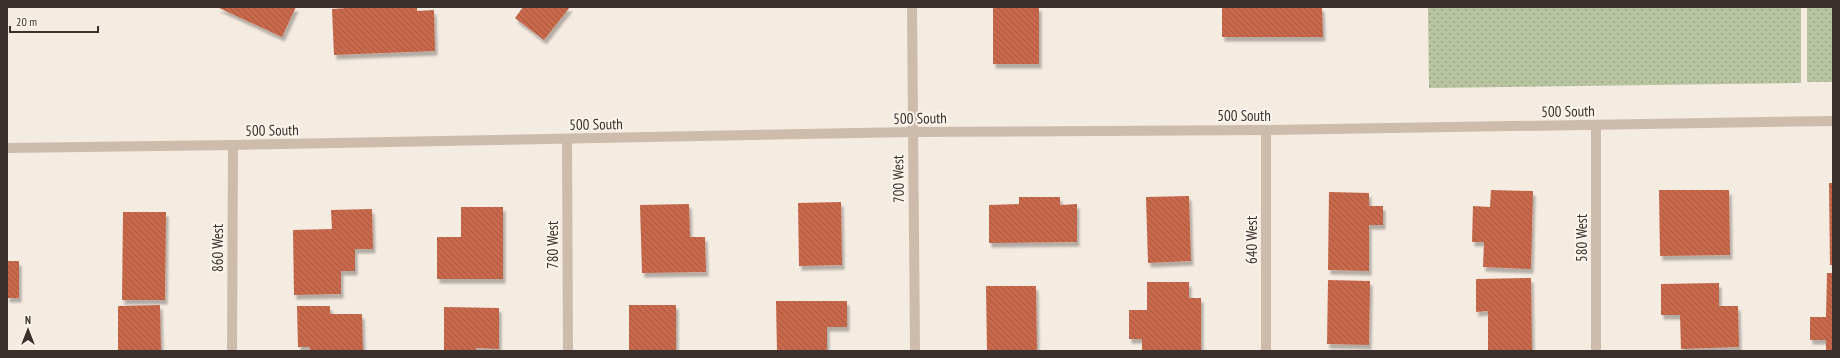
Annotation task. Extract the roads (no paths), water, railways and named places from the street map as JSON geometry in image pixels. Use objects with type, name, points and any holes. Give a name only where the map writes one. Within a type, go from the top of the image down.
[{"type":"street","name":"700 West","points":[[912,7],[915,351]]},
{"type":"street","name":"500 South","points":[[7,148],[233,146],[912,132],[1266,130],[1833,122]]},
{"type":"street","name":"580 West","points":[[1596,126],[1596,351]]},
{"type":"street","name":"640 West","points":[[1266,130],[1266,351]]},
{"type":"street","name":"780 West","points":[[567,140],[568,351]]},
{"type":"street","name":"860 West","points":[[232,351],[233,146]]}]
